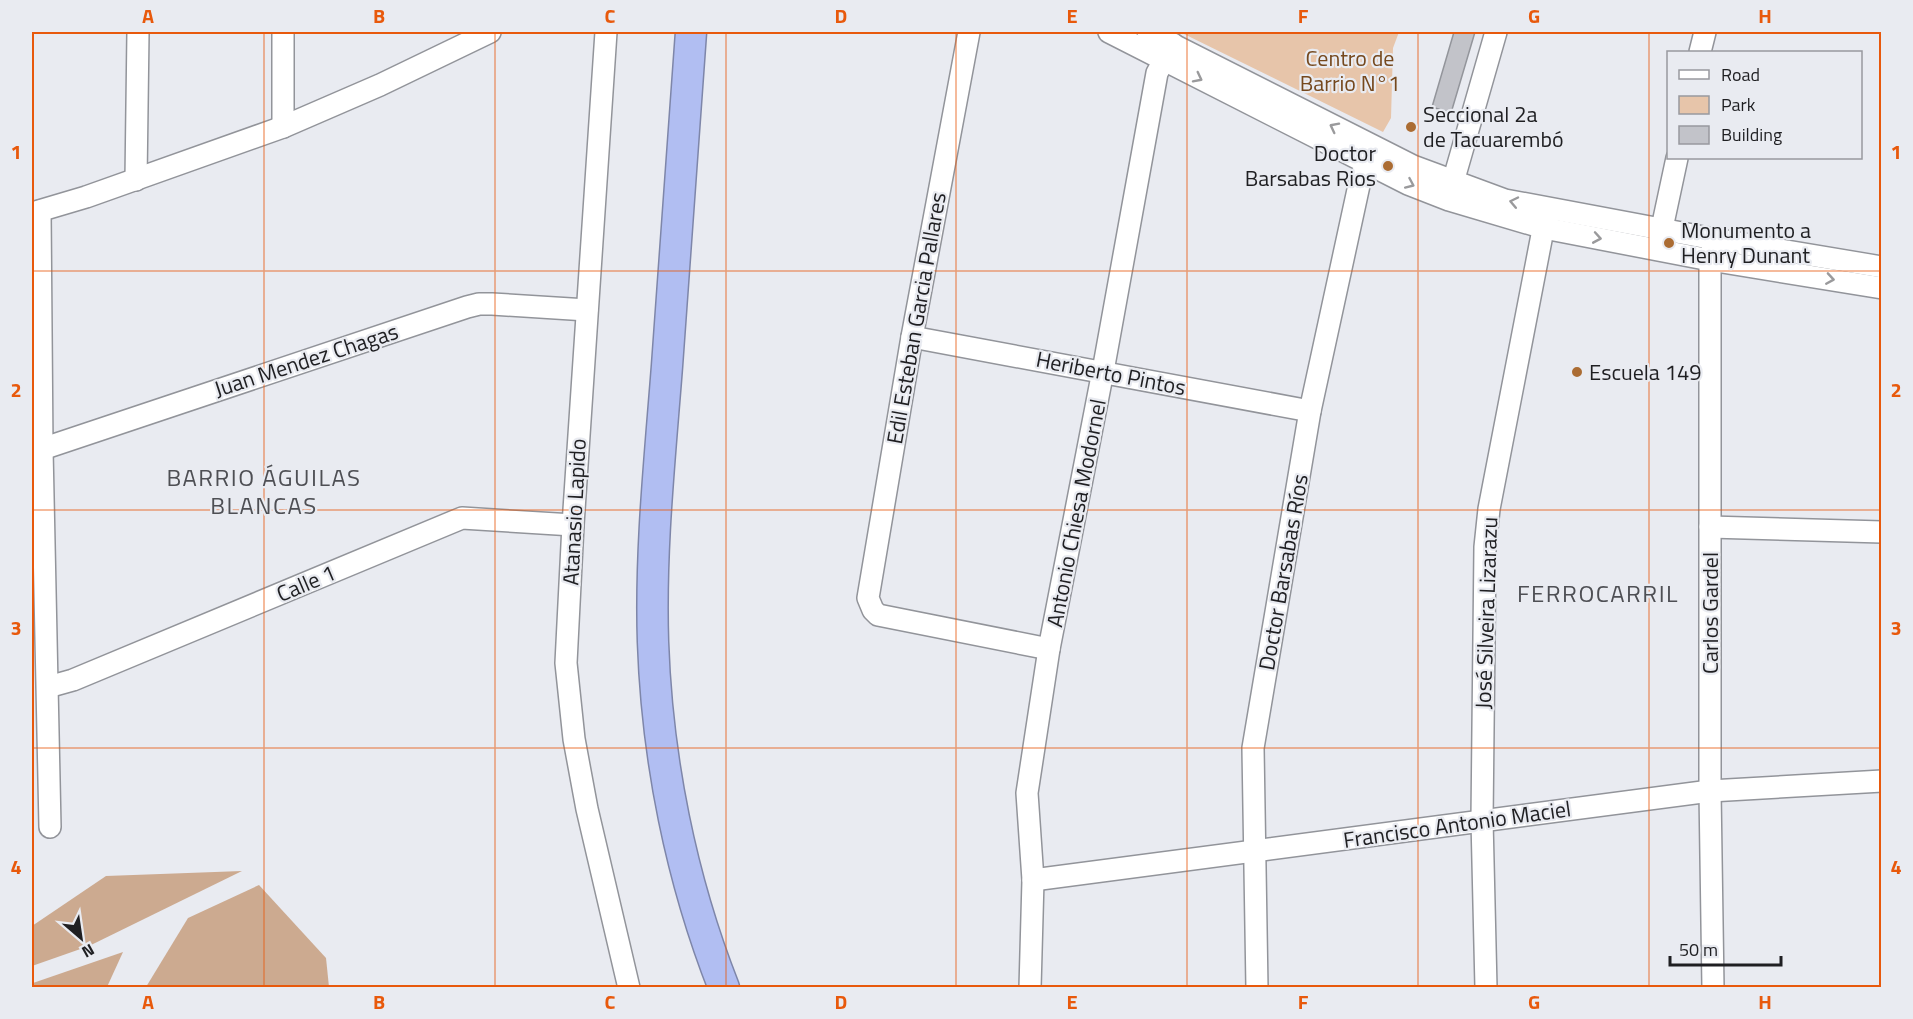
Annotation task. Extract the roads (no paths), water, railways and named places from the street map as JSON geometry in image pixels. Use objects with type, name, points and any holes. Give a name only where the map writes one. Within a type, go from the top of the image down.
[{"type":"highway","points":[[691,32],[658,478],[653,642],[659,722],[675,819],[698,909],[724,987]]},
{"type":"street","points":[[136,180],[138,32]]},
{"type":"street","points":[[283,32],[283,127]]},
{"type":"street","points":[[50,827],[40,786],[48,687],[37,449],[36,212],[136,180],[283,127],[380,85],[490,32]]},
{"type":"street","name":"Atanasio Lapido","points":[[606,32],[586,310],[566,663],[574,739],[587,809],[629,987]]},
{"type":"street","name":"Edil Esteban Garcia Pallares","points":[[969,32],[868,590],[870,604],[878,615],[1049,649]]},
{"type":"street","points":[[1109,32],[1168,53],[1413,166],[1505,200],[1546,218]]},
{"type":"street","points":[[1148,32],[1168,53],[1368,163],[1449,200],[1712,249],[1880,275]]},
{"type":"street","points":[[1453,182],[1496,32]]},
{"type":"street","points":[[1700,51],[1705,32]]},
{"type":"street","name":"Antonio Chiesa Modornel","points":[[1030,987],[1033,880],[1027,793],[1049,649],[1103,371],[1157,73],[1168,53]]},
{"type":"street","points":[[1660,239],[1677,159]]},
{"type":"street","name":"Doctor Barsabas Ríos","points":[[1257,987],[1252,748],[1310,411],[1362,176],[1368,163]]},
{"type":"street","name":"José Silveira Lizarazu","points":[[1486,987],[1482,820],[1485,547],[1489,509],[1546,218]]},
{"type":"street","name":"Carlos Gardel","points":[[1712,249],[1710,790],[1713,987]]},
{"type":"street","name":"Juan Mendez Chagas","points":[[37,449],[467,307],[485,304],[586,310]]},
{"type":"street","name":"Heriberto Pintos","points":[[912,337],[1310,411]]},
{"type":"street","name":"Calle 1","points":[[48,687],[73,680],[462,519],[573,525]]},
{"type":"street","points":[[1710,527],[1881,532]]},
{"type":"street","name":"Francisco Antonio Maciel","points":[[1033,880],[1710,790],[1881,781]]},
{"type":"place","name":"Seccional 2a de Tacuarembó","points":[[1411,127]]},
{"type":"place","name":"Doctor Barsabas Rios","points":[[1388,166]]},
{"type":"place","name":"Monumento a Henry Dunant","points":[[1669,243]]},
{"type":"place","name":"Escuela 149","points":[[1577,372]]},
{"type":"district","name":"BARRIO ÁGUILAS BLANCAS","points":[[264,492]]},
{"type":"district","name":"FERROCARRIL","points":[[1598,594]]},
{"type":"park label","name":"Centro de Barrio N°1","points":[[1350,70]]}]
